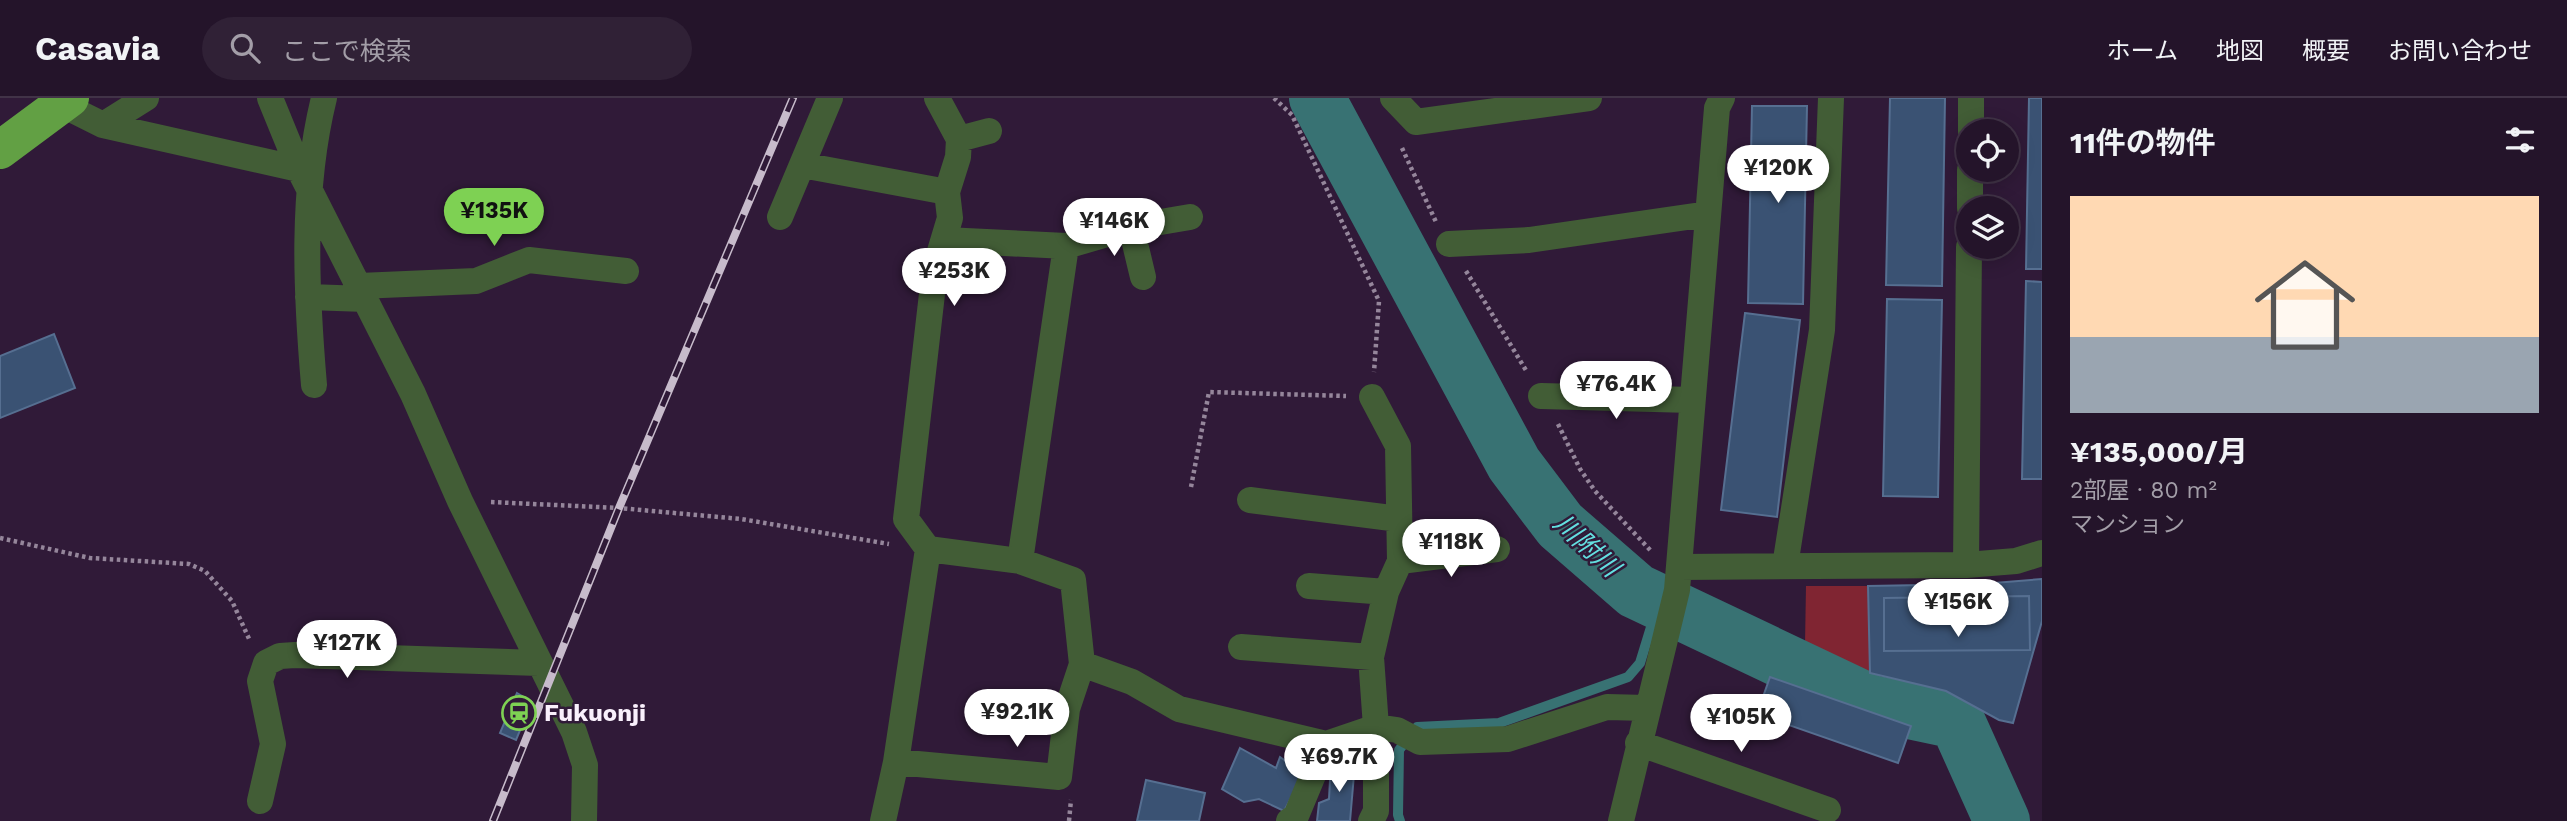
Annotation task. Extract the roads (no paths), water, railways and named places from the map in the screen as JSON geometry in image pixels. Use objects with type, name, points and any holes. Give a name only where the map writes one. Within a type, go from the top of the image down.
[{"type":"highway","points":[[0,150],[63,100]]},
{"type":"street","points":[[103,125],[146,98]]},
{"type":"street","points":[[270,98],[305,180],[413,394],[460,501],[574,732],[585,765],[584,821]]},
{"type":"street","points":[[314,385],[308,298],[305,180],[324,98]]},
{"type":"street","points":[[780,216],[830,98]]},
{"type":"street","points":[[883,821],[896,762],[928,549],[906,519],[935,268],[950,218],[947,192],[958,157],[959,139],[937,98]]},
{"type":"street","points":[[1393,98],[1416,122],[1589,98]]},
{"type":"street","points":[[1621,821],[1678,578],[1707,214],[1717,107],[1722,98]]},
{"type":"street","points":[[1785,566],[1822,330],[1831,98]]},
{"type":"street","points":[[1971,98],[1971,119]]},
{"type":"street","points":[[63,100],[103,125],[305,180]]},
{"type":"street","points":[[959,139],[989,131]]},
{"type":"street","points":[[802,165],[947,192]]},
{"type":"street","points":[[1449,244],[1529,240],[1707,214]]},
{"type":"street","points":[[945,240],[1066,246],[1131,227],[1190,217]]},
{"type":"street","points":[[1131,227],[1143,277]]},
{"type":"street","points":[[1020,561],[1066,246]]},
{"type":"street","points":[[1966,565],[1969,259]]},
{"type":"street","points":[[308,298],[476,281],[529,260],[626,271]]},
{"type":"street","points":[[1541,396],[1692,400]]},
{"type":"street","points":[[1371,821],[1398,733],[1371,657],[1385,592],[1400,561],[1398,446],[1372,397]]},
{"type":"street","points":[[1250,500],[1399,519]]},
{"type":"street","points":[[896,762],[1059,777],[1067,709],[1082,664],[1073,580],[1020,561],[928,549]]},
{"type":"street","points":[[1400,561],[1497,549]]},
{"type":"street","points":[[1678,578],[1785,566],[1966,565],[2016,561],[2042,553]]},
{"type":"street","points":[[1309,586],[1385,592]]},
{"type":"street","points":[[1241,647],[1371,657]]},
{"type":"street","points":[[260,801],[273,744],[260,681],[266,663],[280,656],[539,663]]},
{"type":"street","points":[[1082,664],[1132,682],[1179,709],[1326,744],[1398,733],[1508,739],[1607,707],[1647,708]]},
{"type":"street","points":[[1638,743],[1828,810]]},
{"type":"street","points":[[1289,821],[1296,816],[1326,744]]},
{"type":"waterway","name":"川附川","points":[[1317,98],[1514,464],[1560,525],[1636,591],[1872,703],[1957,721],[2002,821]]},
{"type":"waterway","points":[[1400,821],[1399,750],[1417,727],[1499,723],[1628,677],[1640,663],[1659,601]]},
{"type":"railway","points":[[493,821],[619,508],[793,98]]},
{"type":"place","name":"Fukuonji","points":[[519,713]]}]
